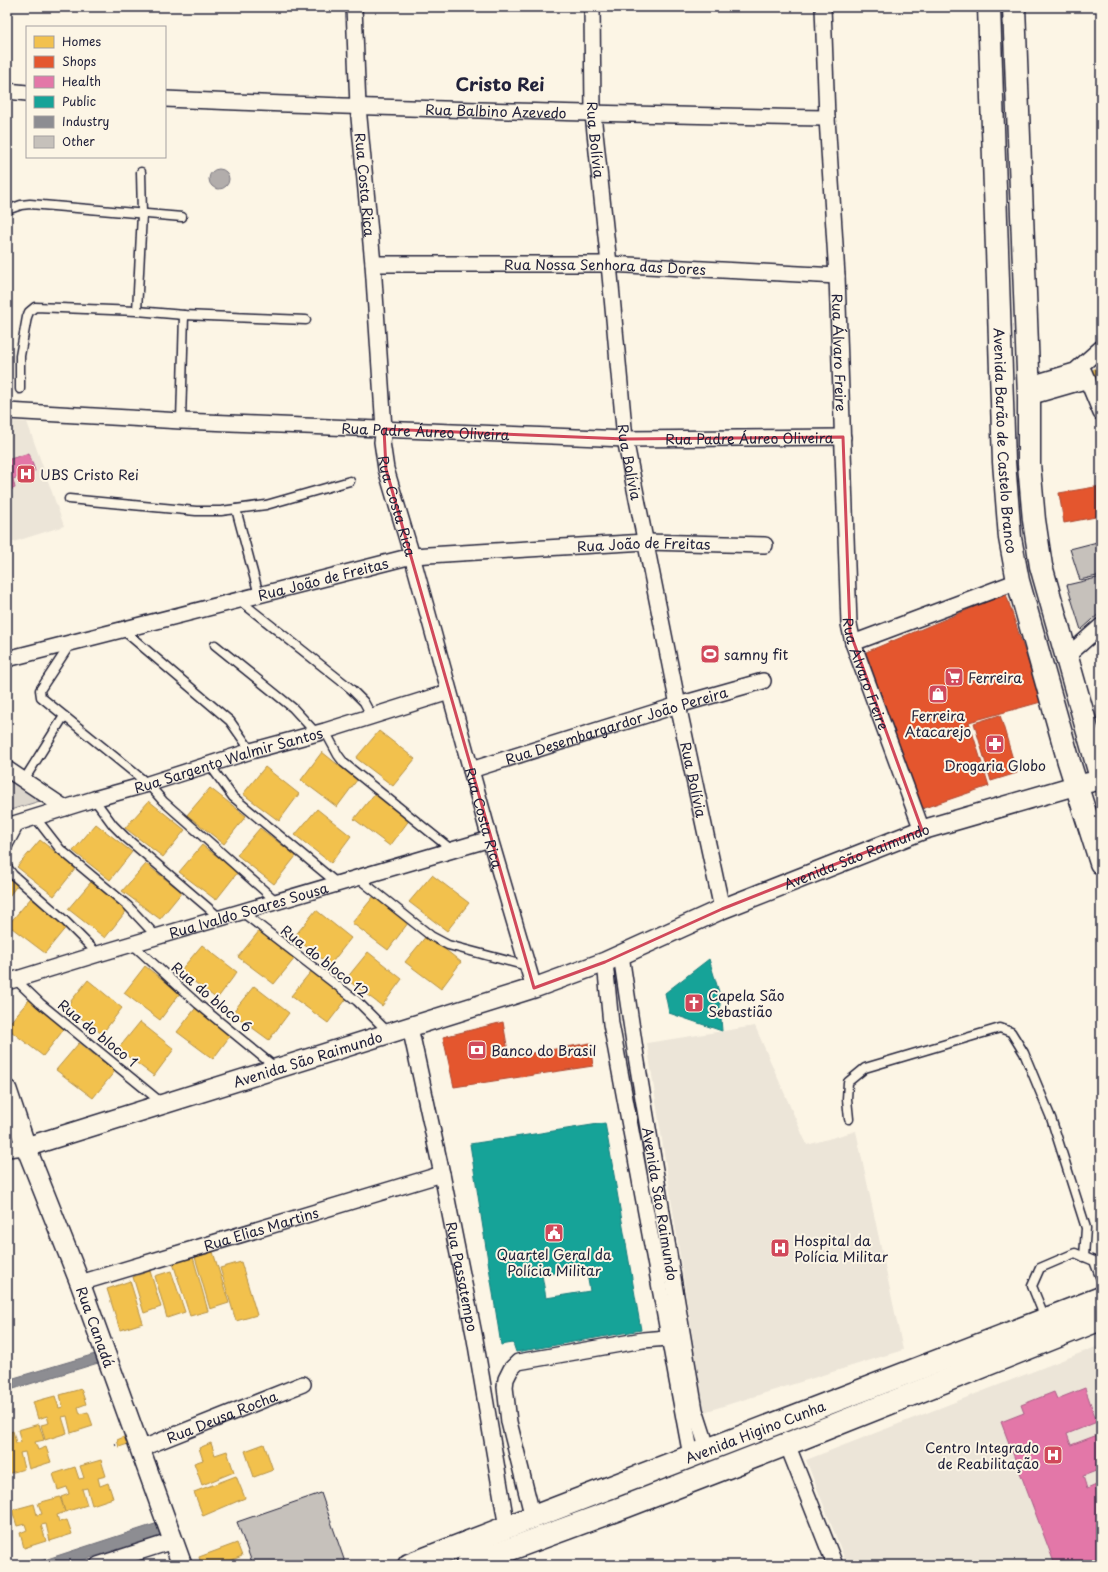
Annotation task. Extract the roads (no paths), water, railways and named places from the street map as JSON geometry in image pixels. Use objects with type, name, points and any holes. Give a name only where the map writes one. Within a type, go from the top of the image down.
[{"type":"main road","name":"Avenida Barão de Castelo Branco","points":[[989,7],[1004,462],[1008,522],[1018,581],[1077,786],[1101,863]]},
{"type":"main road","name":"Avenida Barão de Castelo Branco","points":[[1014,7],[1028,391],[1029,464],[1034,520],[1041,566],[1101,779]]},
{"type":"main road","name":"Avenida Higino Cunha","points":[[409,1565],[1101,1298]]},
{"type":"main road","name":"Avenida Higino Cunha","points":[[477,1563],[787,1444],[1101,1320]]},
{"type":"street","name":"Rua Costa Rica","points":[[354,7],[358,108],[373,264],[384,429],[382,442],[386,469],[412,556],[490,839],[534,988]]},
{"type":"street","name":"Rua Bolívia","points":[[592,7],[593,114],[625,438],[678,705],[722,909]]},
{"type":"street","name":"Rua Álvaro Freire","points":[[823,7],[843,437],[849,624],[853,643],[922,830]]},
{"type":"street","points":[[7,91],[26,92]]},
{"type":"street","name":"Rua Balbino Azevedo","points":[[166,99],[358,108],[827,118]]},
{"type":"street","name":"Rua Nossa Senhora das Dores","points":[[373,264],[609,264],[836,276]]},
{"type":"street","points":[[1028,391],[1079,368],[1101,348]]},
{"type":"street","points":[[1079,368],[1088,380],[1101,413]]},
{"type":"street","points":[[1028,391],[1088,380]]},
{"type":"street","name":"Rua Padre Áureo Oliveira","points":[[7,411],[181,421],[625,438],[843,437]]},
{"type":"street","name":"Rua João de Freitas","points":[[7,659],[412,556],[646,542],[765,545]]},
{"type":"street","points":[[853,643],[1018,581]]},
{"type":"street","points":[[1066,657],[1101,626]]},
{"type":"street","name":"Rua Desembargardor João Pereira","points":[[471,770],[678,705],[763,681]]},
{"type":"street","name":"Rua Sargento Walmir Santos","points":[[14,824],[148,784],[251,751],[372,717],[449,692]]},
{"type":"street","points":[[7,769],[65,808]]},
{"type":"street","name":"Avenida São Raimundo","points":[[7,1149],[26,1147],[534,988],[613,958],[722,909],[922,830],[1101,779]]},
{"type":"street","name":"Rua Ivaldo Soares Sousa","points":[[11,981],[490,839]]},
{"type":"street","name":"Avenida São Raimundo","points":[[613,958],[636,1056],[676,1337]]},
{"type":"street","name":"Avenida São Raimundo","points":[[613,958],[611,1024],[676,1337],[695,1410],[700,1453]]},
{"type":"street","name":"Rua Passatempo","points":[[410,1027],[442,1174],[475,1339],[507,1528]]},
{"type":"street","name":"Rua Canadá","points":[[7,1090],[26,1147],[80,1283],[182,1565]]},
{"type":"street","name":"Rua Elias Martins","points":[[80,1283],[442,1174]]},
{"type":"street","points":[[533,1518],[510,1422],[505,1387],[506,1379],[511,1369],[518,1362],[628,1343],[676,1337]]},
{"type":"street","name":"Rua Deusa Rocha","points":[[140,1449],[303,1384]]},
{"type":"street","points":[[490,1429],[510,1422]]},
{"type":"street","points":[[787,1444],[836,1565]]},
{"type":"street","points":[[98,1565],[173,1541]]},
{"type":"lane","points":[[137,311],[142,214],[141,172]]},
{"type":"lane","points":[[7,210],[21,205],[30,204],[182,217]]},
{"type":"lane","points":[[20,389],[22,342],[27,317],[33,308],[40,307],[137,311],[184,315],[306,320]]},
{"type":"lane","points":[[181,421],[184,315]]},
{"type":"lane","points":[[69,499],[196,511],[236,509],[266,505],[350,481]]},
{"type":"lane","points":[[236,509],[259,595]]},
{"type":"lane","points":[[238,600],[350,688],[364,702],[372,717]]},
{"type":"lane","points":[[123,630],[230,721],[251,751]]},
{"type":"lane","points":[[71,643],[40,690],[41,697],[148,784],[163,801],[277,902]]},
{"type":"lane","points":[[215,645],[321,732],[344,763],[452,850]]},
{"type":"lane","points":[[24,780],[64,716]]},
{"type":"lane","points":[[209,764],[232,797],[338,884]]},
{"type":"lane","points":[[94,799],[124,837],[220,918]]},
{"type":"lane","points":[[35,817],[60,849],[128,906],[157,937]]},
{"type":"lane","points":[[7,848],[14,824]]},
{"type":"lane","points":[[7,867],[98,954]]},
{"type":"lane","points":[[358,878],[430,936],[448,945],[527,966]]},
{"type":"lane","name":"Rua do bloco 12","points":[[242,912],[357,1001],[389,1034]]},
{"type":"lane","name":"Rua do bloco 6","points":[[132,944],[198,1004],[277,1068]]},
{"type":"lane","name":"Rua do bloco 1","points":[[11,981],[40,1002],[165,1104]]},
{"type":"lane","points":[[850,1118],[847,1099],[848,1082],[865,1068],[1000,1028],[1010,1032],[1024,1053],[1053,1125],[1086,1228],[1084,1257]]},
{"type":"lane","points":[[1046,1319],[1032,1286],[1040,1268],[1075,1253],[1094,1261],[1101,1279]]},
{"type":"place","name":"UBS Cristo Rei","points":[[26,474]]},
{"type":"place","name":"samny fit","points":[[710,654]]},
{"type":"place","name":"Ferreira","points":[[954,677]]},
{"type":"place","name":"Ferreira Atacarejo","points":[[938,694]]},
{"type":"place","name":"Drogaria Globo","points":[[995,744]]},
{"type":"place","name":"Capela São Sebastião","points":[[694,1003]]},
{"type":"place","name":"Banco do Brasil","points":[[477,1050]]},
{"type":"place","name":"Quartel Geral da Polícia Militar","points":[[554,1233]]},
{"type":"place","name":"Hospital da Polícia Militar","points":[[780,1248]]},
{"type":"place","name":"Centro Integrado de Reabilitação","points":[[1053,1455]]},
{"type":"district","name":"Cristo Rei","points":[[500,83]]}]
